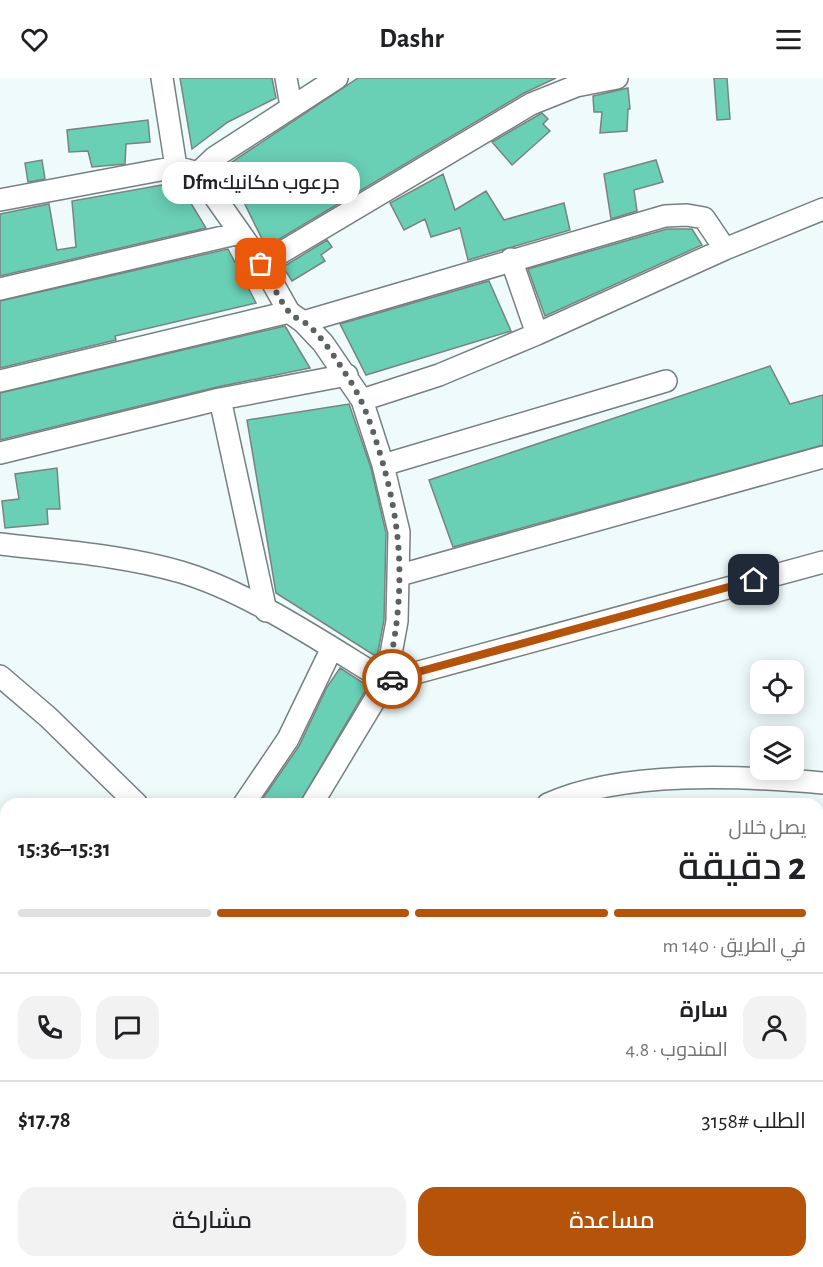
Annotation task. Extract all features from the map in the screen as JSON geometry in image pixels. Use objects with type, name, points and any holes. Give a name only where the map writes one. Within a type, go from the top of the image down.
[{"type":"street","points":[[162,78],[176,167]]},
{"type":"street","points":[[286,78],[291,106]]},
{"type":"street","points":[[198,172],[215,157],[337,78]]},
{"type":"street","points":[[261,264],[512,114],[548,95],[576,82],[617,78]]},
{"type":"street","points":[[0,200],[176,167],[198,172],[296,317],[347,375],[362,400],[383,465],[399,532],[400,575],[397,621],[386,681],[316,798]]},
{"type":"street","points":[[362,400],[439,375],[537,334],[725,249],[823,209]]},
{"type":"street","points":[[0,381],[296,317],[665,216],[687,215],[704,218],[725,249]]},
{"type":"street","points":[[0,289],[240,233]]},
{"type":"street","points":[[511,259],[537,334]]},
{"type":"street","points":[[0,453],[220,399],[347,375]]},
{"type":"street","points":[[383,465],[666,381]]},
{"type":"street","points":[[220,399],[266,611]]},
{"type":"street","points":[[400,575],[823,457]]},
{"type":"street","points":[[0,544],[132,560],[183,572],[266,611],[386,681],[823,562]]},
{"type":"street","points":[[248,798],[288,739],[332,648]]},
{"type":"street","points":[[0,676],[48,717],[131,798]]},
{"type":"street","points":[[566,798],[597,788],[642,782],[713,779],[823,783]]},
{"type":"building","points":[[180,78],[272,78],[276,98],[228,122],[192,149]]},
{"type":"building","points":[[358,78],[556,78],[524,93],[266,247],[226,166]]},
{"type":"building","points":[[714,78],[727,78],[730,119],[717,120]]},
{"type":"building","points":[[628,88],[630,109],[628,109],[627,131],[600,133],[602,112],[594,112],[593,96]]},
{"type":"building","points":[[542,113],[548,119],[543,124],[550,131],[512,165],[492,142]]},
{"type":"building","points":[[148,120],[150,142],[126,144],[125,164],[92,167],[88,151],[69,152],[67,130]]},
{"type":"building","points":[[42,160],[45,179],[28,182],[25,163]]},
{"type":"building","points":[[656,160],[663,182],[634,190],[637,211],[611,219],[604,174]]},
{"type":"building","points":[[443,174],[455,210],[486,191],[504,220],[564,203],[570,230],[468,260],[460,228],[431,237],[425,219],[404,230],[390,203]]},
{"type":"building","points":[[178,182],[206,228],[0,276],[0,214],[49,204],[57,250],[76,247],[72,201]]},
{"type":"building","points":[[667,229],[692,229],[702,245],[545,316],[528,269]]},
{"type":"building","points":[[327,240],[332,247],[321,255],[325,261],[292,281],[283,267]]},
{"type":"building","points":[[228,249],[256,303],[115,336],[116,340],[0,368],[0,301]]},
{"type":"building","points":[[489,281],[511,331],[366,375],[340,324]]},
{"type":"building","points":[[285,326],[310,368],[217,387],[0,440],[0,393]]},
{"type":"building","points":[[770,366],[790,404],[823,395],[823,445],[453,547],[429,480]]},
{"type":"building","points":[[349,404],[371,468],[386,533],[384,620],[377,657],[276,593],[247,420]]},
{"type":"building","points":[[57,468],[60,509],[47,509],[48,524],[5,528],[2,501],[19,499],[15,474]]},
{"type":"building","points":[[340,668],[368,686],[303,798],[263,798],[299,746],[327,687]]},
{"type":"way so far","points":[[261,264],[290,312],[323,343],[347,375],[362,400],[374,435],[393,500],[399,532],[400,575],[397,621],[386,681],[392,679]]},
{"type":"place","name":"جرعوب مكانيكDfm","points":[[261,264]]},
{"type":"route","points":[[392,679],[754,580]]}]
